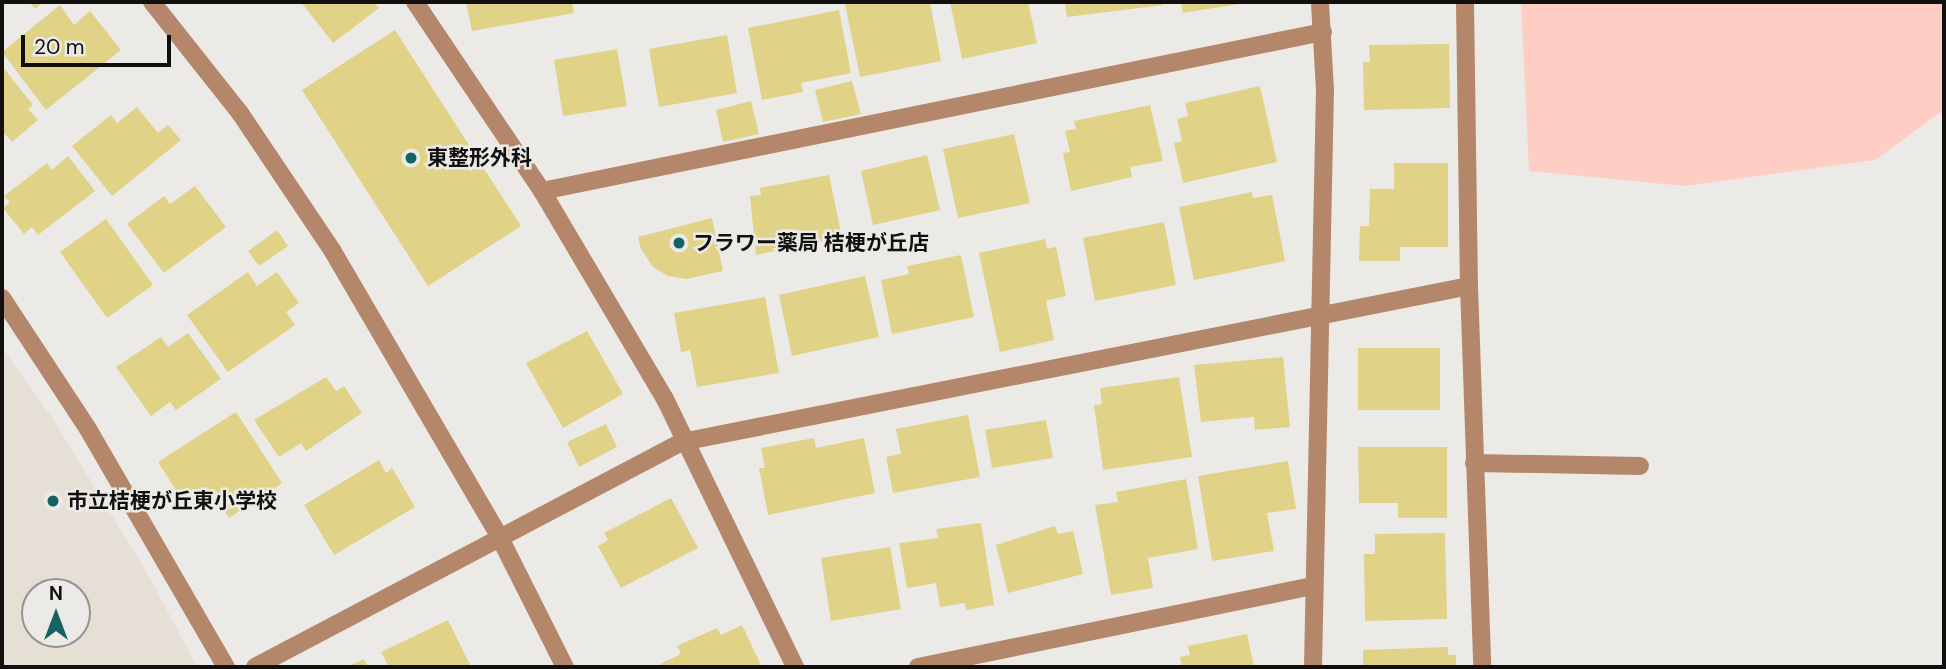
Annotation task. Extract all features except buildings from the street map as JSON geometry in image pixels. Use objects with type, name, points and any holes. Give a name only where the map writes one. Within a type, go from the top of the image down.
[{"type":"street","points":[[152,2],[240,113],[332,250],[499,536],[565,667]]},
{"type":"street","points":[[415,2],[542,191],[665,399],[682,442],[795,667]]},
{"type":"street","points":[[1313,667],[1320,313],[1320,2]]},
{"type":"street","points":[[1465,2],[1469,286],[1482,667]]},
{"type":"street","points":[[542,191],[1322,32]]},
{"type":"street","points":[[255,667],[499,536],[682,442],[1320,313],[1469,286]]},
{"type":"street","points":[[2,298],[88,429],[226,667]]},
{"type":"street","points":[[1474,463],[1640,466]]},
{"type":"street","points":[[918,667],[1314,586]]},
{"type":"shaded area","points":[[1521,2],[1944,2],[1944,110],[1875,160],[1685,186],[1529,171]]},
{"type":"shaded area","name":"市立桔梗が丘東小学校","points":[[2,347],[55,422],[151,580],[197,667],[2,667]]},
{"type":"place","name":"東整形外科","points":[[411,158]]},
{"type":"place","name":"フラワー薬局 桔梗が丘店","points":[[679,243]]},
{"type":"place","name":"市立桔梗が丘東小学校","points":[[53,501]]}]
